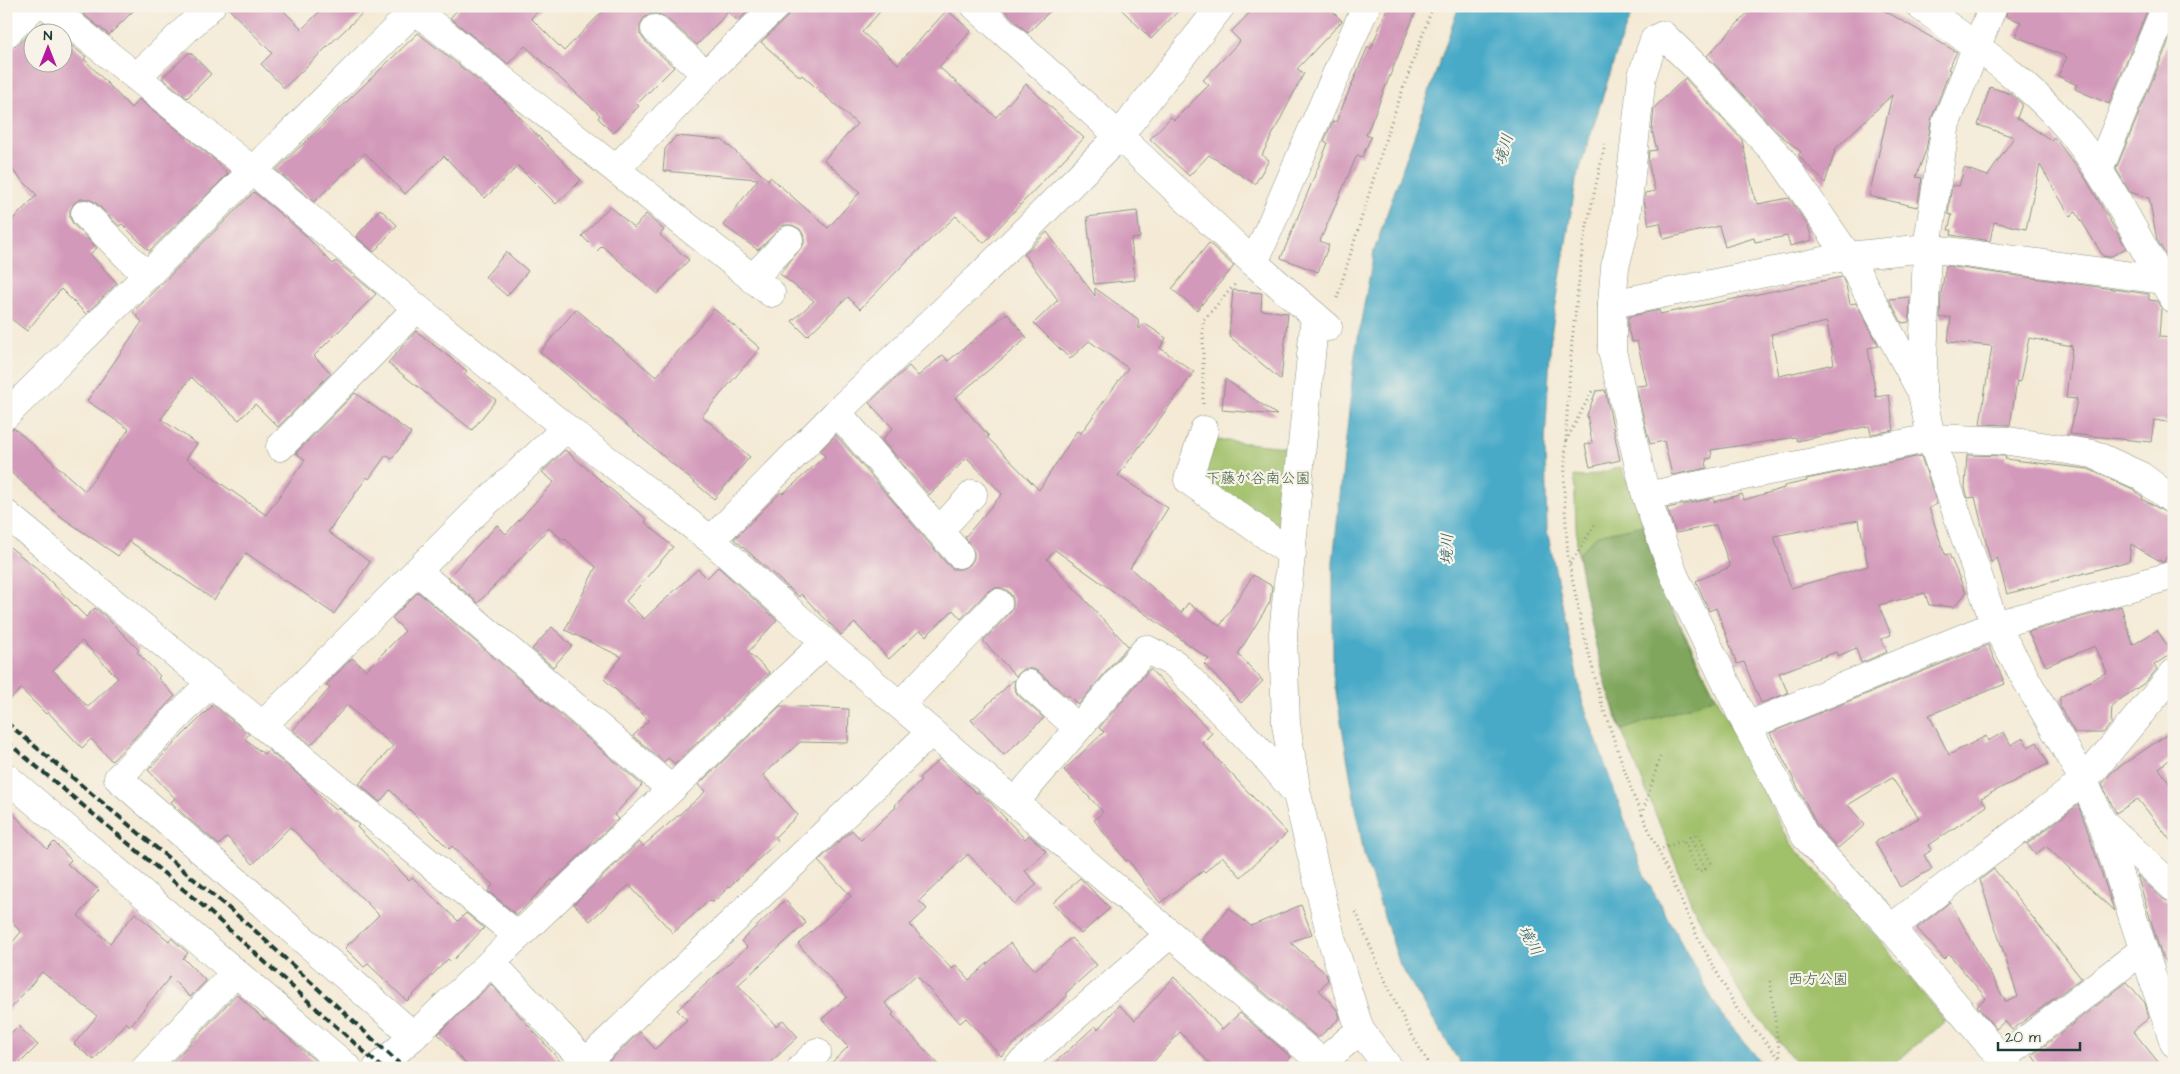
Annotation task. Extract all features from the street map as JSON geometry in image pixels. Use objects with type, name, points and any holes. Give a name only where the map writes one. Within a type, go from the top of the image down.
[{"type":"street","points":[[6,34],[34,6]]},
{"type":"street","points":[[48,6],[252,170],[417,308],[566,428],[711,540],[825,642],[1170,934],[1319,1065],[1360,1030]]},
{"type":"street","points":[[136,77],[211,6]]},
{"type":"street","points":[[616,168],[706,74],[776,6]]},
{"type":"street","points":[[711,540],[837,412],[978,278],[1119,136],[1221,6]]},
{"type":"street","points":[[1254,263],[1366,6]]},
{"type":"street","points":[[1920,6],[1977,46],[2035,95],[2078,140],[2099,170],[2168,290]]},
{"type":"street","points":[[1993,6],[1946,123],[1927,248],[1922,393],[1930,438],[1995,626],[2084,780],[2101,820],[2174,1043]]},
{"type":"street","points":[[2099,170],[2166,6]]},
{"type":"street","points":[[978,7],[1254,263],[1322,322],[1283,634],[1286,724],[1296,794],[1332,941],[1360,1030],[1389,1068]]},
{"type":"street","points":[[6,415],[417,8],[762,286],[789,240]]},
{"type":"street","points":[[655,29],[706,74]]},
{"type":"street","points":[[1922,393],[1848,256],[1781,159],[1697,68],[1663,35],[1654,40],[1642,76],[1625,228],[1615,267],[1612,304],[1612,351],[1646,496],[1674,575],[1747,726],[1805,836],[1891,928],[2005,1063],[2143,950]]},
{"type":"street","points":[[85,214],[147,276]]},
{"type":"street","points":[[1612,304],[1848,256],[1927,248],[2168,290]]},
{"type":"street","points":[[280,448],[417,308]]},
{"type":"street","points":[[837,412],[959,554]]},
{"type":"street","points":[[263,725],[474,514],[566,428]]},
{"type":"street","points":[[1204,430],[1188,480],[1292,554]]},
{"type":"street","points":[[1646,496],[1930,438],[2009,441],[2093,454],[2141,476],[2174,501]]},
{"type":"street","points":[[939,530],[973,494]]},
{"type":"street","points":[[6,514],[518,936]]},
{"type":"street","points":[[417,571],[671,789]]},
{"type":"street","points":[[1747,726],[1995,626],[2174,575]]},
{"type":"street","points":[[900,705],[998,603]]},
{"type":"street","points":[[377,1068],[414,1036],[825,642]]},
{"type":"street","points":[[1014,802],[1146,649],[1175,664],[1272,764],[1296,794]]},
{"type":"street","points":[[1891,928],[2084,780],[2174,673]]},
{"type":"street","points":[[211,682],[118,778],[414,1036]]},
{"type":"street","points":[[1029,684],[1078,728]]},
{"type":"street","points":[[491,962],[588,1065],[931,732]]},
{"type":"street","points":[[6,777],[348,1068]]},
{"type":"street","points":[[2101,820],[2174,888]]},
{"type":"street","points":[[1016,1068],[1170,934]]},
{"type":"street","points":[[145,1068],[235,973]]},
{"type":"path","points":[[1322,322],[1433,6]]},
{"type":"path","points":[[1605,142],[1583,244],[1572,341],[1565,443],[1564,491],[1570,564],[1583,631],[1602,705],[1634,797],[1698,938],[1737,1009],[1788,1068]]},
{"type":"path","points":[[1204,430],[1202,321],[1254,263]]},
{"type":"path","points":[[1565,443],[1612,351]]},
{"type":"path","points":[[1570,564],[1596,523]]},
{"type":"path","points":[[1642,815],[1660,757]]},
{"type":"path","points":[[1658,851],[1683,840],[1698,872],[1704,869],[1690,838],[1698,834],[1712,864]]},
{"type":"path","points":[[1353,902],[1387,986],[1409,1031],[1432,1068]]},
{"type":"path","points":[[1770,981],[1780,1058]]},
{"type":"green space","name":"下藤が谷南公園","points":[[1207,439],[1296,448],[1287,541],[1201,478]]},
{"type":"green space","name":"西方公園","points":[[1621,467],[1637,503],[1660,584],[1790,843],[1878,938],[1945,1021],[1889,1068],[1801,1068],[1746,1004],[1693,907],[1614,711],[1594,639],[1577,548],[1574,476],[1584,477]]},
{"type":"green space","points":[[1643,525],[1660,584],[1715,698],[1622,730],[1601,666],[1578,555],[1597,535]]},
{"type":"water","name":"境川","points":[[1459,6],[1635,6],[1621,39],[1576,181],[1551,335],[1545,444],[1547,530],[1582,700],[1645,877],[1720,1013],[1766,1068],[1463,1068],[1400,965],[1364,855],[1333,675],[1333,562],[1355,354],[1374,251]]},
{"type":"building","points":[[91,6],[138,6],[109,35],[83,14]]},
{"type":"building","points":[[226,6],[279,6],[302,29],[325,6],[370,6],[284,88],[261,64],[272,53]]},
{"type":"building","points":[[461,6],[543,6],[531,18],[564,51],[608,6],[753,6],[738,21],[728,12],[697,45],[665,17],[658,14],[650,14],[644,18],[640,25],[640,34],[645,41],[674,67],[637,104],[639,106],[613,133],[598,118],[600,115],[525,46],[508,64],[450,18]]},
{"type":"building","points":[[791,6],[885,6],[862,32],[898,64],[947,10],[971,31],[939,67],[996,117],[1026,84],[1084,138],[984,243],[956,216],[909,259],[860,309],[848,297],[807,336],[792,321],[814,301],[780,274],[804,244],[804,236],[800,229],[792,225],[784,225],[758,250],[723,225],[758,179],[663,171],[665,149],[676,136],[722,140],[768,180],[770,177],[828,228],[860,192],[824,160],[857,124],[802,75],[800,77],[761,42],[787,17]]},
{"type":"building","points":[[1000,6],[1055,6],[1028,33]]},
{"type":"building","points":[[1118,6],[1183,6],[1151,39]]},
{"type":"building","points":[[1256,6],[1327,6],[1342,21],[1297,69],[1304,73],[1262,155],[1269,160],[1255,184],[1209,155],[1189,176],[1150,139],[1171,117],[1174,120],[1209,85],[1203,80],[1240,41],[1231,32]]},
{"type":"building","points":[[1388,6],[1418,6],[1366,135],[1371,137],[1362,157],[1357,155],[1320,241],[1329,245],[1318,272],[1281,258],[1328,143],[1324,141],[1333,121],[1336,122],[1368,46],[1371,49]]},
{"type":"building","points":[[1754,6],[1876,6],[1957,52],[1948,69],[1950,70],[1932,117],[1926,150],[1916,177],[1922,178],[1917,207],[1869,196],[1892,95],[1836,148],[1825,183],[1798,155],[1801,152],[1779,134],[1707,56]]},
{"type":"building","points":[[2008,6],[2149,6],[2109,104],[2075,89],[2077,85],[2058,76],[2067,57],[2015,36],[2021,22],[2006,16]]},
{"type":"building","points":[[2174,28],[2174,269],[2157,240],[2149,198],[2130,192],[2116,169]]},
{"type":"building","points":[[418,33],[503,100],[581,180],[556,204],[518,166],[485,198],[444,156],[405,194],[365,153],[314,202],[276,170]]},
{"type":"building","points":[[22,41],[22,72],[72,72],[72,46],[86,57],[84,59],[131,108],[139,99],[213,158],[228,174],[149,251],[122,224],[119,226],[96,203],[89,199],[81,199],[74,203],[70,210],[70,218],[74,225],[97,248],[90,254],[117,283],[86,314],[61,289],[27,331],[6,315],[6,226],[37,195],[6,164],[6,49],[17,45]]},
{"type":"building","points":[[190,52],[211,74],[187,98],[162,78]]},
{"type":"building","points":[[1685,78],[1742,140],[1755,200],[1757,200],[1758,204],[1789,198],[1808,226],[1812,240],[1790,246],[1787,236],[1755,242],[1754,238],[1725,247],[1719,226],[1664,239],[1660,223],[1649,225],[1644,200],[1645,193],[1655,191],[1648,162],[1649,151],[1657,150],[1652,131],[1654,108]]},
{"type":"building","points":[[1990,87],[2011,94],[2022,104],[2017,118],[2051,140],[2054,137],[2085,178],[2126,248],[2110,257],[2103,256],[2076,212],[2070,216],[2040,165],[2026,229],[1994,222],[1990,241],[1951,235],[1952,230],[1948,230],[1952,215],[1948,214],[1952,185],[1959,186],[1964,168],[1988,176],[2014,137],[1978,125]]},
{"type":"building","points":[[254,192],[303,233],[333,264],[336,261],[376,294],[314,356],[331,373],[278,427],[255,404],[239,420],[191,377],[161,419],[197,444],[186,459],[266,515],[305,460],[296,453],[355,393],[411,433],[392,459],[386,455],[369,479],[367,477],[328,532],[370,562],[334,614],[246,553],[214,600],[129,541],[118,556],[60,516],[6,468],[6,430],[14,428],[85,491],[129,429],[87,401],[142,322],[133,312]]},
{"type":"building","points":[[610,206],[634,228],[646,214],[664,230],[660,235],[689,260],[657,294],[602,246],[597,251],[582,236]]},
{"type":"building","points":[[380,209],[397,225],[374,252],[356,237]]},
{"type":"building","points":[[1137,211],[1140,238],[1131,239],[1135,280],[1094,284],[1087,217]]},
{"type":"building","points":[[1047,232],[1095,296],[1095,288],[1138,319],[1139,329],[1144,323],[1166,338],[1160,348],[1194,372],[1118,476],[1168,508],[1130,568],[1181,613],[1188,603],[1220,626],[1253,575],[1272,586],[1270,602],[1238,654],[1263,681],[1241,703],[1204,664],[1209,659],[1055,550],[1047,559],[1128,646],[1078,705],[1068,695],[1067,697],[1033,669],[1024,669],[1016,676],[983,641],[1009,614],[1013,607],[1013,598],[1008,591],[1002,588],[994,588],[987,592],[961,619],[953,610],[926,636],[920,630],[889,659],[855,623],[841,635],[801,594],[799,597],[734,539],[781,492],[783,494],[825,456],[820,451],[836,435],[947,564],[953,569],[961,569],[970,565],[974,559],[974,552],[965,537],[1002,494],[967,458],[929,495],[882,440],[893,428],[869,403],[909,366],[918,376],[943,355],[948,361],[1007,313],[1027,338],[955,398],[989,436],[987,437],[1039,490],[1077,431],[1081,433],[1128,368],[1089,341],[1070,359],[1034,323],[1058,300],[1024,254]]},
{"type":"building","points":[[1209,243],[1234,266],[1197,310],[1172,289]]},
{"type":"building","points":[[506,252],[528,271],[507,296],[485,277]]},
{"type":"building","points":[[1946,266],[2149,294],[2149,300],[2157,301],[2161,308],[2159,337],[2174,338],[2174,423],[2154,420],[2151,442],[2070,434],[2077,399],[2066,398],[2072,346],[2029,338],[2020,382],[2017,381],[2010,425],[1980,424],[1992,346],[1948,342],[1951,317],[1940,318],[1941,293]]},
{"type":"building","points":[[1842,277],[1850,304],[1856,303],[1879,346],[1868,348],[1876,397],[1889,395],[1894,430],[1871,434],[1869,426],[1797,441],[1796,437],[1711,450],[1712,458],[1706,459],[1707,468],[1672,475],[1664,441],[1650,444],[1636,386],[1647,385],[1637,341],[1632,342],[1628,330],[1628,317],[1659,310],[1660,314]],"holes":[[[1827,322],[1834,364],[1779,376],[1771,334]]]},
{"type":"building","points":[[1233,290],[1262,293],[1261,310],[1288,313],[1281,380],[1229,336]]},
{"type":"building","points":[[1910,297],[1909,322],[1902,323],[1889,299]]},
{"type":"building","points":[[576,309],[656,377],[714,309],[760,348],[702,416],[750,457],[714,499],[540,352]]},
{"type":"building","points":[[416,331],[467,371],[464,374],[496,400],[472,430],[388,363]]},
{"type":"building","points":[[1225,379],[1277,415],[1222,410]]},
{"type":"building","points":[[1605,390],[1620,460],[1590,467],[1585,445],[1592,443],[1587,415],[1596,391]]},
{"type":"building","points":[[565,450],[647,520],[645,522],[673,547],[626,601],[644,619],[698,569],[707,578],[718,567],[777,620],[748,652],[770,673],[675,764],[668,758],[664,762],[633,736],[649,720],[604,679],[622,657],[565,630],[596,567],[564,538],[563,540],[549,528],[478,603],[448,577],[497,525],[506,534],[554,482],[542,472]]},
{"type":"building","points":[[1967,455],[2006,456],[2005,459],[2088,469],[2133,489],[2143,497],[2142,499],[2174,517],[2174,545],[2164,562],[2131,544],[2129,561],[2007,594],[1997,557],[1991,563],[1975,497],[1968,498],[1965,488]]},
{"type":"building","points":[[1921,456],[1937,504],[1929,508],[1945,555],[1949,554],[1966,593],[1954,607],[1929,605],[1925,593],[1879,605],[1891,635],[1881,639],[1887,652],[1861,663],[1856,648],[1838,656],[1836,652],[1779,673],[1788,693],[1761,703],[1744,662],[1737,664],[1716,608],[1709,611],[1696,581],[1730,567],[1716,525],[1676,533],[1667,508],[1714,498],[1714,502],[1742,494],[1744,500],[1784,488],[1784,486],[1807,481],[1806,479]],"holes":[[[1859,520],[1868,566],[1791,588],[1774,536]]]},
{"type":"building","points":[[6,544],[39,570],[86,617],[95,608],[104,615],[139,650],[137,652],[160,676],[158,678],[175,696],[112,761],[91,739],[82,748],[48,712],[46,714],[21,689],[6,703]],"holes":[[[82,641],[118,678],[88,707],[53,670]]]},
{"type":"building","points":[[418,592],[642,785],[614,815],[618,819],[553,881],[552,879],[517,915],[488,891],[493,885],[452,846],[449,849],[390,790],[380,802],[359,784],[393,746],[347,705],[311,745],[293,730],[330,688],[326,685],[352,658],[366,670],[405,631],[392,618]]},
{"type":"building","points":[[2121,606],[2133,645],[2157,630],[2172,653],[2154,665],[2157,669],[2146,682],[2112,705],[2111,724],[2103,733],[2075,733],[2060,707],[2060,697],[2107,672],[2095,646],[2046,666],[2028,632]]},
{"type":"building","points":[[552,627],[572,646],[553,667],[532,649]]},
{"type":"building","points":[[1988,645],[2005,684],[1929,715],[1949,755],[1986,736],[1988,741],[2004,732],[2011,745],[2023,738],[2028,747],[2037,742],[2048,764],[1981,798],[1987,806],[1929,845],[1932,850],[1924,855],[1932,869],[1900,887],[1875,842],[1919,818],[1892,778],[1848,805],[1865,825],[1838,848],[1817,825],[1770,733]]},
{"type":"building","points":[[1150,669],[1212,733],[1202,743],[1287,833],[1241,877],[1222,856],[1205,872],[1203,871],[1160,903],[1128,860],[1126,861],[1094,820],[1103,812],[1064,770],[1104,732],[1099,728]]},
{"type":"building","points":[[1015,679],[1014,688],[1018,695],[1044,718],[1004,755],[971,720]]},
{"type":"building","points":[[213,705],[249,734],[245,739],[264,754],[268,750],[300,776],[335,810],[338,808],[359,825],[357,827],[409,880],[412,877],[458,921],[466,913],[484,928],[451,962],[448,959],[407,1001],[368,964],[364,967],[345,948],[379,915],[290,827],[253,864],[227,837],[219,845],[183,814],[171,802],[175,798],[148,770]]},
{"type":"building","points":[[780,706],[849,709],[848,743],[800,742],[763,775],[798,815],[775,837],[778,841],[713,902],[710,900],[673,933],[629,885],[590,921],[574,904],[639,842],[643,846],[703,794],[705,791],[698,785]]},
{"type":"building","points":[[2174,730],[2174,756],[2159,768],[2174,791],[2174,845],[2138,799],[2116,813],[2102,784],[2113,771]]},
{"type":"building","points":[[940,759],[976,793],[978,792],[991,803],[1025,839],[1029,835],[1046,851],[1025,871],[1037,884],[1015,904],[968,854],[919,901],[927,909],[910,925],[952,969],[956,965],[969,980],[1010,943],[1035,970],[1071,938],[1097,965],[1065,994],[1067,996],[1001,1056],[966,1018],[960,1023],[916,975],[885,1003],[894,1013],[892,1015],[942,1068],[826,1068],[848,1047],[822,1019],[847,997],[798,944],[851,896],[818,861],[852,830],[861,840],[896,807],[895,805],[921,781],[919,778]]},
{"type":"building","points":[[2078,805],[2114,911],[2046,846],[2036,854],[2027,844]]},
{"type":"building","points":[[6,806],[47,849],[54,842],[71,860],[67,864],[99,890],[78,916],[110,943],[135,913],[169,941],[171,938],[188,953],[183,958],[206,981],[190,997],[170,977],[130,1026],[126,1022],[94,1060],[74,1044],[97,1016],[42,972],[6,1014],[6,950],[21,932],[6,917]]},
{"type":"building","points":[[1994,869],[2081,978],[2012,1030],[2005,1021],[1996,1029],[1977,1006],[1986,998],[1949,954],[1944,959],[1917,928],[1950,902],[2006,1002],[2018,997],[1980,880]]},
{"type":"building","points":[[2137,875],[2163,899],[2174,904],[2174,968],[2162,957]]},
{"type":"building","points":[[1080,878],[1110,908],[1081,934],[1053,903]]},
{"type":"building","points":[[785,900],[806,923],[738,985],[776,1026],[783,1020],[798,1037],[764,1068],[606,1068],[606,1064],[640,1032],[655,1049],[687,1020],[677,1010],[747,947],[741,941]]},
{"type":"building","points":[[1301,905],[1312,934],[1290,942],[1326,974],[1328,980],[1319,990],[1338,1011],[1340,1018],[1318,1038],[1202,940],[1229,908],[1251,926]]},
{"type":"building","points":[[1174,977],[1222,1029],[1240,1013],[1291,1057],[1280,1068],[1214,1068],[1180,1032],[1148,1068],[1049,1068],[1095,1026],[1098,1029],[1119,1005],[1135,1020]]},
{"type":"building","points":[[2127,982],[2145,1003],[2149,1018],[2133,1031],[2163,1068],[2041,1068],[2032,1055]]},
{"type":"building","points":[[491,984],[566,1068],[470,1068],[438,1034]]},
{"type":"building","points":[[237,994],[264,1020],[266,1019],[324,1068],[167,1068]]},
{"type":"building","points":[[18,1026],[38,1045],[15,1068],[6,1068],[6,1038]]},
{"type":"railway","points":[[6,722],[251,927],[404,1068]]},
{"type":"railway","points":[[6,741],[203,906],[382,1068]]}]
